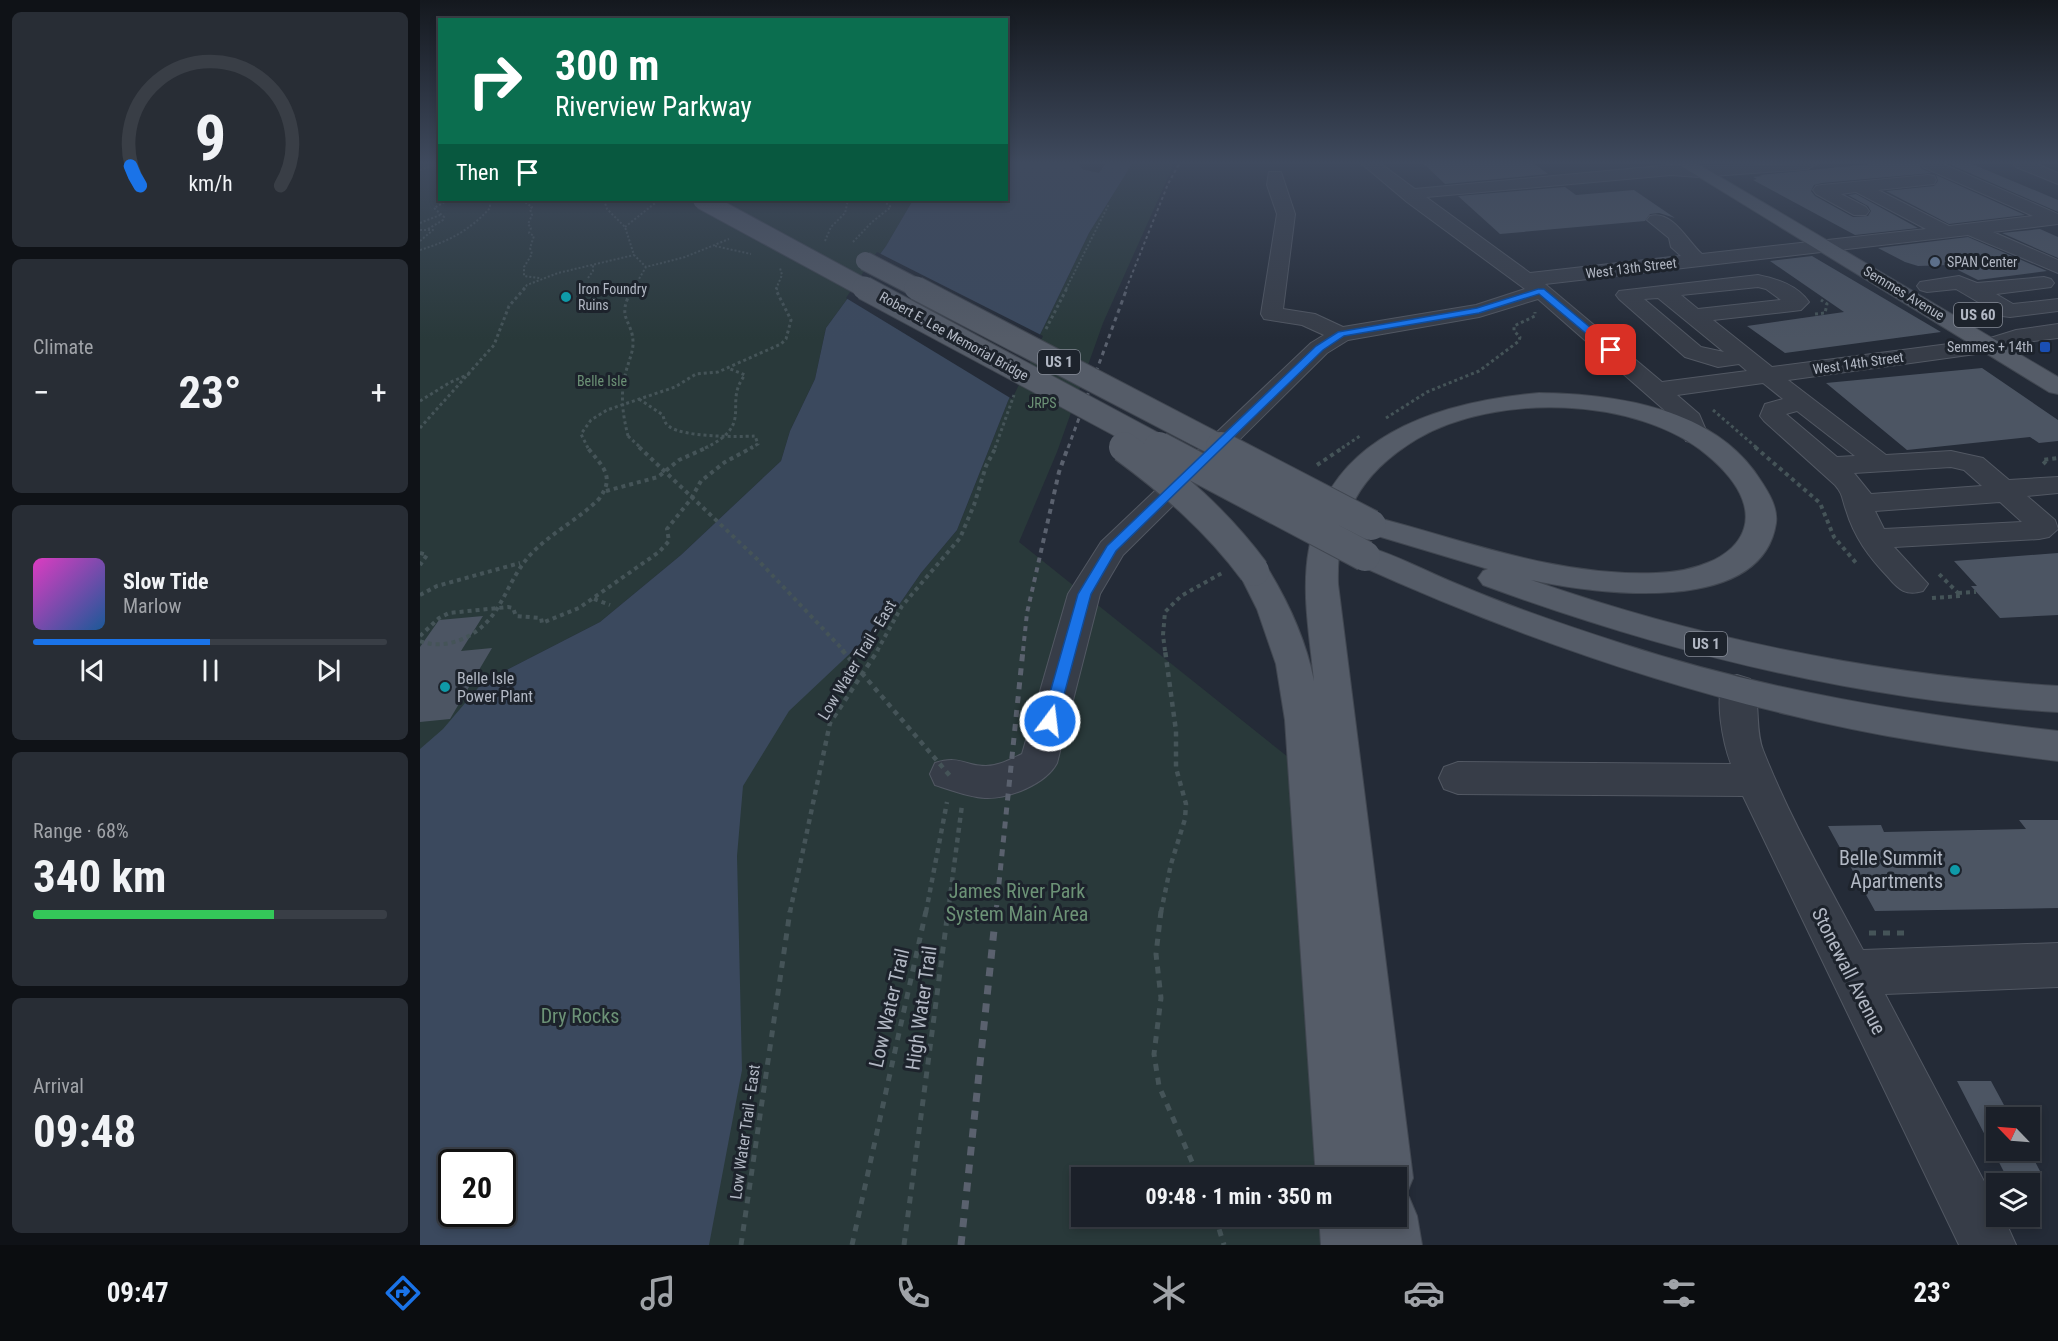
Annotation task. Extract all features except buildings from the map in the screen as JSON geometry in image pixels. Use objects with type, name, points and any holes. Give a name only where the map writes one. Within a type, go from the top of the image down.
[{"type":"main road","name":"Robert E. Lee Memorial Bridge","points":[[741,222],[1025,383],[1368,541]]},
{"type":"main road","name":"Semmes Avenue","points":[[1788,222],[2058,387]]},
{"type":"main road","name":"Semmes Avenue","points":[[1811,222],[2016,337]]},
{"type":"main road","name":"Robert E. Lee Memorial Bridge","points":[[850,254],[1368,541]]},
{"type":"main road","points":[[1025,383],[1199,505],[1238,548],[1254,571],[1273,609],[1293,664],[1303,720],[1342,1167]]},
{"type":"main road","points":[[1368,541],[1461,551],[1580,579],[1656,584],[1700,578],[1736,562],[1750,550],[1759,538],[1762,507],[1748,478],[1714,446],[1695,435],[1648,415],[1582,401],[1544,400],[1482,407],[1428,424],[1384,448],[1357,471],[1346,488],[1332,516],[1325,540],[1322,598],[1385,1167]]},
{"type":"main road","name":"US 1","points":[[1368,541],[1418,581],[1502,615],[1596,648],[1810,705],[1922,727],[2058,746]]},
{"type":"main road","name":"US 1","points":[[1368,541],[1455,562],[1537,594],[1625,623],[1723,649],[1934,688],[2058,699]]},
{"type":"main road","points":[[1347,1227],[1349,1245]]},
{"type":"main road","points":[[1392,1227],[1394,1245]]},
{"type":"street","points":[[1285,222],[1272,314],[1307,319],[1341,334]]},
{"type":"street","points":[[1447,222],[1534,285],[1658,390],[1690,419],[1695,435]]},
{"type":"street","points":[[1659,222],[1678,236],[1678,243],[1697,260]]},
{"type":"street","points":[[1928,222],[1947,232]]},
{"type":"street","name":"West 13th Street","points":[[1341,334],[1479,311],[1534,285],[1697,260],[2039,222]]},
{"type":"street","points":[[1971,230],[2058,267]]},
{"type":"street","points":[[1694,316],[1793,305],[1798,302],[1773,284],[1758,281],[1626,295],[1693,352],[1718,360],[1746,356]]},
{"type":"street","points":[[1928,286],[1959,282],[2010,311],[2049,338]]},
{"type":"street","points":[[1974,290],[2044,283]]},
{"type":"street","points":[[1662,291],[1880,463]]},
{"type":"street","points":[[2010,311],[2058,305]]},
{"type":"street","points":[[953,787],[1010,778],[1038,763],[1084,594],[1112,549],[1319,348],[1341,334]]},
{"type":"street","name":"West 14th Street","points":[[1658,390],[1990,345],[2016,337],[2049,338]]},
{"type":"street","points":[[1802,402],[1774,409],[1773,416],[1857,493],[1858,503],[1878,549],[1912,584]]},
{"type":"street","points":[[1830,466],[1951,459],[1965,461],[1973,464],[2045,526],[2039,530],[1873,539]]},
{"type":"street","points":[[1858,503],[2058,485]]},
{"type":"street","name":"Stonewall Avenue","points":[[1737,687],[1743,746],[1755,780],[1988,1245]]},
{"type":"street","points":[[1458,778],[1755,780]]},
{"type":"street","points":[[1850,973],[2058,965]]},
{"type":"path","points":[[420,230],[428,229],[440,222]]},
{"type":"path","points":[[420,250],[447,241],[477,222]]},
{"type":"path","points":[[529,222],[531,228],[529,232],[534,236],[530,248],[532,254],[524,267],[524,276],[540,278]]},
{"type":"path","points":[[620,222],[625,227],[634,255],[646,267]]},
{"type":"path","points":[[625,227],[631,222]]},
{"type":"path","points":[[822,242],[829,236],[831,227],[836,222]]},
{"type":"path","points":[[1043,336],[1100,222]]},
{"type":"path","points":[[420,241],[433,231],[428,229]]},
{"type":"path","points":[[420,429],[495,345],[509,306],[528,285],[540,278],[634,255]]},
{"type":"path","points":[[685,257],[646,267],[626,300],[624,317],[633,341],[632,353],[624,378],[622,405],[628,436],[693,494],[850,658],[953,787]]},
{"type":"path","points":[[420,641],[440,645],[470,638],[485,628],[510,591],[521,563],[541,544],[591,508],[606,491],[608,481],[604,472],[580,434],[584,427],[602,412],[675,387],[696,374],[718,372],[774,348],[786,339],[790,320],[776,290],[782,275],[781,262]]},
{"type":"path","points":[[588,278],[593,271],[593,265]]},
{"type":"path","points":[[606,491],[658,477],[680,460],[709,446],[730,432],[738,413],[735,404],[739,381],[745,375],[728,368]]},
{"type":"path","points":[[420,401],[448,383],[473,372]]},
{"type":"path","name":"Low Water Trail - East","points":[[741,1245],[793,893],[830,723],[880,647],[902,606],[960,538],[974,505],[986,466],[1000,438],[1010,402],[1025,383]]},
{"type":"path","points":[[420,636],[439,618],[449,613],[513,608],[516,616],[541,618],[542,623],[579,608],[659,552],[669,541],[667,529],[708,474],[729,462],[738,453],[758,444],[754,436],[722,437],[672,429],[665,423],[663,415],[639,399]]},
{"type":"path","points":[[420,553],[427,555],[420,565]]},
{"type":"path","points":[[420,595],[437,586],[521,563]]},
{"type":"path","points":[[1958,593],[1976,592]]},
{"type":"path","points":[[593,599],[610,605]]},
{"type":"path","name":"Low Water Trail","points":[[852,1245],[953,787]]},
{"type":"path","name":"High Water Trail","points":[[904,1245],[953,787]]},
{"type":"path","points":[[1218,1227],[1224,1245]]},
{"type":"green space","points":[[420,222],[900,222],[886,246],[826,328],[815,379],[790,431],[781,461],[681,555],[600,622],[483,682],[445,729],[894,612],[921,573],[957,530],[1008,401],[1096,222],[1148,222],[1103,323],[1057,452],[1019,542],[1308,773],[1342,1167],[1071,1167],[1071,1227],[1347,1227],[1349,1245],[420,1245]]},
{"type":"water","name":"Dry Rocks","points":[[900,222],[1096,222],[1008,401],[957,530],[921,573],[894,612],[789,711],[743,786],[737,856],[742,1070],[709,1245],[420,1245],[420,749],[443,729],[483,682],[600,622],[681,555],[781,461],[790,431],[815,379],[826,328],[886,246]]},
{"type":"pier","points":[[877,252],[1043,336],[1012,399],[846,298]]},
{"type":"railway","points":[[1126,289],[1153,222]]},
{"type":"railway","points":[[1068,448],[1127,288]]},
{"type":"railway","points":[[1023,651],[1027,613],[1059,472],[1068,447]]},
{"type":"railway","points":[[996,912],[1023,650]]},
{"type":"railway","points":[[961,1245],[996,911]]},
{"type":"place","name":"SPAN Center","points":[[1935,262]]},
{"type":"place","name":"Iron Foundry Ruins","points":[[566,297]]},
{"type":"place","name":"Semmes + 14th","points":[[2045,347]]},
{"type":"place","name":"Belle Isle Power Plant","points":[[445,687]]},
{"type":"place","name":"Belle Summit Apartments","points":[[1955,870]]},
{"type":"route","points":[[1050,721],[1084,594],[1112,549],[1319,348],[1341,334],[1479,311],[1541,291],[1611,350]]},
{"type":"park label","name":"Belle Isle","points":[[602,381]]},
{"type":"park label","name":"JRPS","points":[[1042,403]]},
{"type":"park label","name":"James River Park System Main Area","points":[[1017,902]]}]
